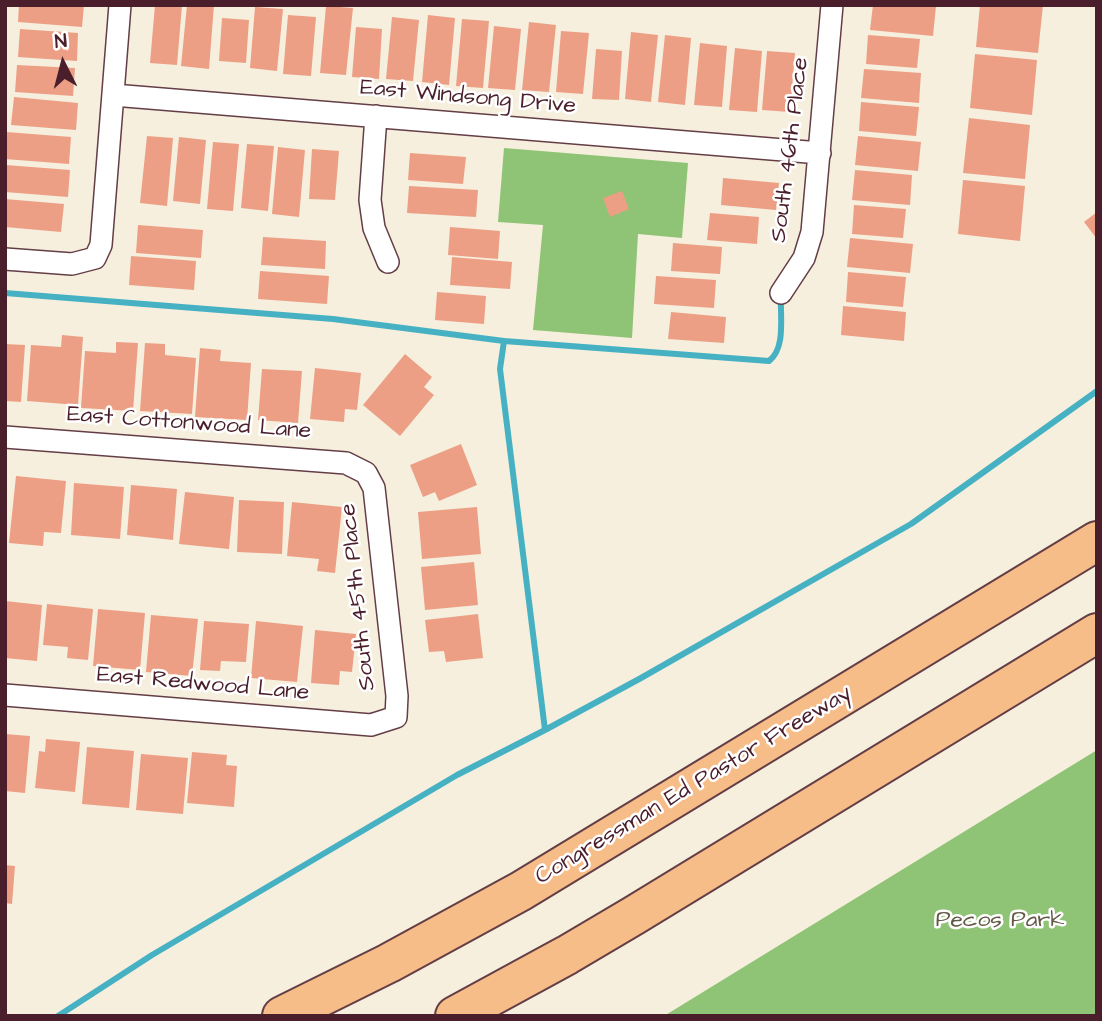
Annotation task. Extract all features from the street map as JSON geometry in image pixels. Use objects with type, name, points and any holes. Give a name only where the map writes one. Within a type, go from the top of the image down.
[{"type":"highway","name":"Congressman Ed Pastor Freeway","points":[[282,1016],[412,951],[532,885],[1097,541]]},
{"type":"highway","points":[[455,1016],[611,929],[1097,633]]},
{"type":"street","points":[[5,259],[72,264],[95,258],[101,244],[120,5]]},
{"type":"street","name":"South 46th Place","points":[[781,293],[804,258],[812,232],[832,5]]},
{"type":"street","name":"East Windsong Drive","points":[[113,95],[820,153]]},
{"type":"street","points":[[376,116],[370,200],[374,228],[388,262]]},
{"type":"street","name":"East Cottonwood Lane","points":[[5,437],[346,463],[366,473]]},
{"type":"street","name":"South 45th Place","points":[[366,473],[374,488],[397,696],[396,717]]},
{"type":"street","name":"East Redwood Lane","points":[[5,695],[371,726],[396,717]]},
{"type":"green space","points":[[504,148],[688,163],[682,238],[638,234],[632,338],[533,330],[543,225],[498,222]]},
{"type":"green space","name":"Pecos Park","points":[[1097,750],[1097,1016],[664,1016]]},
{"type":"building","points":[[19,5],[84,5],[82,27],[18,22]]},
{"type":"building","points":[[155,5],[182,5],[177,65],[150,63]]},
{"type":"building","points":[[187,5],[214,5],[209,69],[181,66]]},
{"type":"building","points":[[873,5],[936,6],[933,36],[870,30]]},
{"type":"building","points":[[980,5],[1043,5],[1038,53],[976,47]]},
{"type":"building","points":[[326,6],[353,8],[346,75],[320,73]]},
{"type":"building","points":[[255,7],[283,9],[277,71],[250,68]]},
{"type":"building","points":[[288,15],[316,17],[311,76],[283,74]]},
{"type":"building","points":[[428,15],[455,18],[449,85],[422,82]]},
{"type":"building","points":[[392,17],[419,20],[413,81],[386,79]]},
{"type":"building","points":[[222,18],[249,20],[246,63],[219,61]]},
{"type":"building","points":[[462,19],[489,21],[483,88],[456,86]]},
{"type":"building","points":[[529,22],[556,25],[549,92],[522,90]]},
{"type":"building","points":[[494,26],[521,29],[515,90],[488,88]]},
{"type":"building","points":[[356,27],[382,29],[379,79],[352,77]]},
{"type":"building","points":[[20,29],[78,33],[77,61],[18,57]]},
{"type":"building","points":[[561,31],[589,33],[583,94],[556,92]]},
{"type":"building","points":[[631,32],[658,35],[651,102],[625,99]]},
{"type":"building","points":[[665,35],[691,38],[685,105],[658,102]]},
{"type":"building","points":[[868,35],[920,39],[917,68],[866,64]]},
{"type":"building","points":[[700,43],[727,46],[722,107],[694,105]]},
{"type":"building","points":[[735,48],[762,51],[757,112],[729,110]]},
{"type":"building","points":[[596,49],[622,51],[619,100],[592,99]]},
{"type":"building","points":[[767,51],[795,53],[790,112],[762,110]]},
{"type":"building","points":[[975,54],[1037,60],[1032,115],[970,108]]},
{"type":"building","points":[[17,65],[75,68],[73,96],[15,92]]},
{"type":"building","points":[[864,69],[921,73],[919,103],[861,98]]},
{"type":"building","points":[[14,97],[78,103],[76,130],[11,125]]},
{"type":"building","points":[[861,102],[919,107],[916,136],[859,131]]},
{"type":"building","points":[[969,118],[1030,125],[1025,179],[963,173]]},
{"type":"building","points":[[6,132],[71,137],[69,164],[5,159]]},
{"type":"building","points":[[147,136],[173,138],[167,206],[140,203]]},
{"type":"building","points":[[858,136],[921,142],[918,171],[855,165]]},
{"type":"building","points":[[179,137],[206,140],[200,204],[173,201]]},
{"type":"building","points":[[213,142],[239,144],[233,211],[207,209]]},
{"type":"building","points":[[247,144],[274,146],[268,211],[241,208]]},
{"type":"building","points":[[278,147],[305,150],[299,217],[272,214]]},
{"type":"building","points":[[312,149],[339,151],[335,200],[309,199]]},
{"type":"building","points":[[410,153],[466,157],[463,184],[408,180]]},
{"type":"building","points":[[6,165],[70,170],[68,197],[5,192]]},
{"type":"building","points":[[855,170],[912,175],[910,205],[852,200]]},
{"type":"building","points":[[723,178],[779,183],[776,210],[721,205]]},
{"type":"building","points":[[963,180],[1025,186],[1020,241],[958,234]]},
{"type":"building","points":[[409,186],[478,190],[476,217],[407,213]]},
{"type":"building","points":[[622,191],[629,209],[610,217],[603,198]]},
{"type":"building","points":[[5,199],[64,204],[61,232],[5,227]]},
{"type":"building","points":[[854,205],[906,209],[903,238],[852,234]]},
{"type":"building","points":[[1097,212],[1097,239],[1084,222]]},
{"type":"building","points":[[710,213],[759,217],[757,244],[707,240]]},
{"type":"building","points":[[138,225],[203,230],[201,258],[136,253]]},
{"type":"building","points":[[450,227],[500,231],[498,259],[448,255]]},
{"type":"building","points":[[263,237],[326,241],[325,269],[261,265]]},
{"type":"building","points":[[850,238],[913,244],[910,273],[847,267]]},
{"type":"building","points":[[673,243],[722,247],[720,274],[671,271]]},
{"type":"building","points":[[131,256],[196,261],[194,290],[129,285]]},
{"type":"building","points":[[452,257],[512,262],[510,289],[450,285]]},
{"type":"building","points":[[260,271],[329,276],[327,304],[258,299]]},
{"type":"building","points":[[848,272],[906,277],[903,307],[846,302]]},
{"type":"building","points":[[656,276],[716,280],[714,308],[654,304]]},
{"type":"building","points":[[437,292],[486,296],[484,324],[435,320]]},
{"type":"building","points":[[843,306],[906,312],[904,341],[841,335]]},
{"type":"building","points":[[671,312],[726,317],[724,343],[668,339]]},
{"type":"building","points":[[62,335],[83,337],[78,405],[27,401],[31,345],[61,347]]},
{"type":"building","points":[[116,342],[138,343],[133,411],[81,408],[85,351],[116,353]]},
{"type":"building","points":[[145,343],[165,344],[165,355],[196,358],[192,414],[140,411]]},
{"type":"building","points":[[5,344],[25,345],[21,402],[5,401]]},
{"type":"building","points":[[200,348],[221,350],[220,361],[251,363],[247,420],[195,417]]},
{"type":"building","points":[[405,354],[432,377],[424,387],[434,395],[400,436],[363,405]]},
{"type":"building","points":[[315,368],[361,373],[357,410],[345,409],[344,422],[310,419]]},
{"type":"building","points":[[262,369],[302,371],[298,423],[258,420]]},
{"type":"building","points":[[461,444],[477,485],[439,501],[435,492],[423,497],[410,465]]},
{"type":"building","points":[[16,476],[66,481],[61,533],[44,532],[43,546],[9,543]]},
{"type":"building","points":[[74,483],[124,487],[120,539],[71,535]]},
{"type":"building","points":[[131,485],[177,489],[173,540],[127,535]]},
{"type":"building","points":[[185,492],[234,497],[229,549],[179,544]]},
{"type":"building","points":[[239,500],[284,502],[282,554],[237,552]]},
{"type":"building","points":[[292,502],[342,507],[335,573],[317,571],[319,559],[287,556]]},
{"type":"building","points":[[477,507],[481,554],[422,559],[418,512]]},
{"type":"building","points":[[474,562],[478,605],[425,610],[421,567]]},
{"type":"building","points":[[5,601],[42,605],[37,661],[5,658]]},
{"type":"building","points":[[47,604],[93,609],[88,660],[67,658],[68,647],[43,645]]},
{"type":"building","points":[[98,609],[145,613],[140,670],[93,666]]},
{"type":"building","points":[[478,614],[483,658],[446,662],[444,651],[429,652],[425,620]]},
{"type":"building","points":[[151,615],[198,619],[192,676],[146,672]]},
{"type":"building","points":[[204,621],[249,624],[246,662],[221,661],[220,671],[200,670]]},
{"type":"building","points":[[256,621],[303,626],[297,682],[251,678]]},
{"type":"building","points":[[315,630],[356,634],[352,672],[340,671],[339,685],[311,683]]},
{"type":"building","points":[[5,734],[30,736],[25,793],[5,791]]},
{"type":"building","points":[[46,739],[80,742],[75,792],[35,788],[39,751],[45,752]]},
{"type":"building","points":[[87,747],[134,751],[129,808],[82,804]]},
{"type":"building","points":[[192,752],[227,755],[226,765],[237,766],[234,807],[187,803]]},
{"type":"building","points":[[141,754],[188,758],[183,814],[136,810]]},
{"type":"building","points":[[5,865],[15,866],[12,904],[5,903]]},
{"type":"waterway","points":[[5,293],[333,319],[504,341],[769,361],[780,340],[781,297]]},
{"type":"waterway","points":[[504,341],[500,369],[545,730]]},
{"type":"waterway","points":[[58,1016],[152,955],[457,775],[641,678],[911,524],[1097,391]]}]
